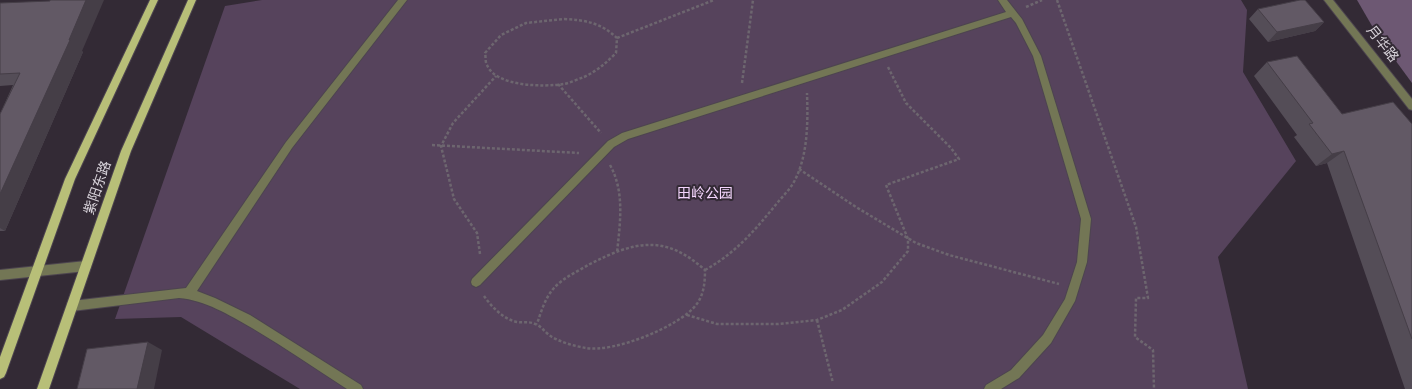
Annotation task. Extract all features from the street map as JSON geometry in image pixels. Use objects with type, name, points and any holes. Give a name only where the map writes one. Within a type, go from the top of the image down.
[{"type":"main road","name":"紫阳东路","points":[[0,373],[70,179],[154,0]]},
{"type":"main road","name":"紫阳东路","points":[[43,389],[126,151],[192,0]]},
{"type":"street","points":[[189,293],[289,145],[403,0]]},
{"type":"street","points":[[990,389],[1015,374],[1046,338],[1070,300],[1082,262],[1086,220],[1037,56],[1018,21],[1002,0]]},
{"type":"street","name":"月华路","points":[[1328,0],[1412,106]]},
{"type":"street","points":[[476,282],[611,144],[625,136],[1012,13]]},
{"type":"street","points":[[0,275],[86,266]]},
{"type":"street","points":[[72,306],[189,293],[206,298],[256,324],[357,389]]},
{"type":"path","points":[[617,38],[714,0]]},
{"type":"path","points":[[739,100],[753,0]]},
{"type":"path","points":[[1057,0],[1136,227],[1148,298],[1136,298],[1134,337],[1153,350],[1154,389]]},
{"type":"path","points":[[564,19],[588,20],[606,27],[617,38],[616,53],[600,68],[584,77],[564,84],[531,85],[513,83],[500,79],[496,76],[487,66],[485,53],[501,35],[526,23],[564,19]]},
{"type":"path","points":[[687,315],[717,324],[778,324],[817,320],[842,310],[882,282],[908,251],[908,238],[886,185],[959,159],[951,148],[906,102],[881,55]]},
{"type":"path","points":[[496,76],[453,124],[441,146],[454,199],[477,233],[481,254],[471,269],[483,295],[494,310],[516,322],[536,324],[549,336],[561,341],[582,348],[594,350],[620,344],[654,332],[687,315],[696,305],[705,286],[705,270],[687,254],[664,246],[641,245],[617,253],[575,272],[554,288],[542,309],[536,324]]},
{"type":"path","points":[[705,270],[734,252],[752,235],[794,181],[803,154],[808,105],[806,79]]},
{"type":"path","points":[[558,84],[611,144]]},
{"type":"path","points":[[432,145],[602,154],[614,171],[620,190],[617,253]]},
{"type":"path","points":[[799,169],[856,207],[916,243],[949,255],[1074,288]]},
{"type":"path","points":[[817,320],[833,383]]},
{"type":"green space","name":"田岭公园","points":[[262,0],[1241,0],[1247,10],[1243,72],[1296,161],[1218,257],[1248,389],[300,389],[181,317],[115,319],[225,6]]},
{"type":"shaded area","points":[[1357,0],[1412,0],[1412,83],[1379,38]]},
{"type":"building","points":[[50,0],[86,0],[70,40],[0,194],[0,114],[20,73],[0,74],[0,3]]},
{"type":"building","points":[[1305,0],[1324,22],[1277,32],[1258,9]]},
{"type":"building","points":[[1297,56],[1342,114],[1393,102],[1412,124],[1412,339],[1344,151],[1332,154],[1309,124],[1313,123],[1267,62]]},
{"type":"building","points":[[148,342],[137,389],[77,389],[87,349]]}]
